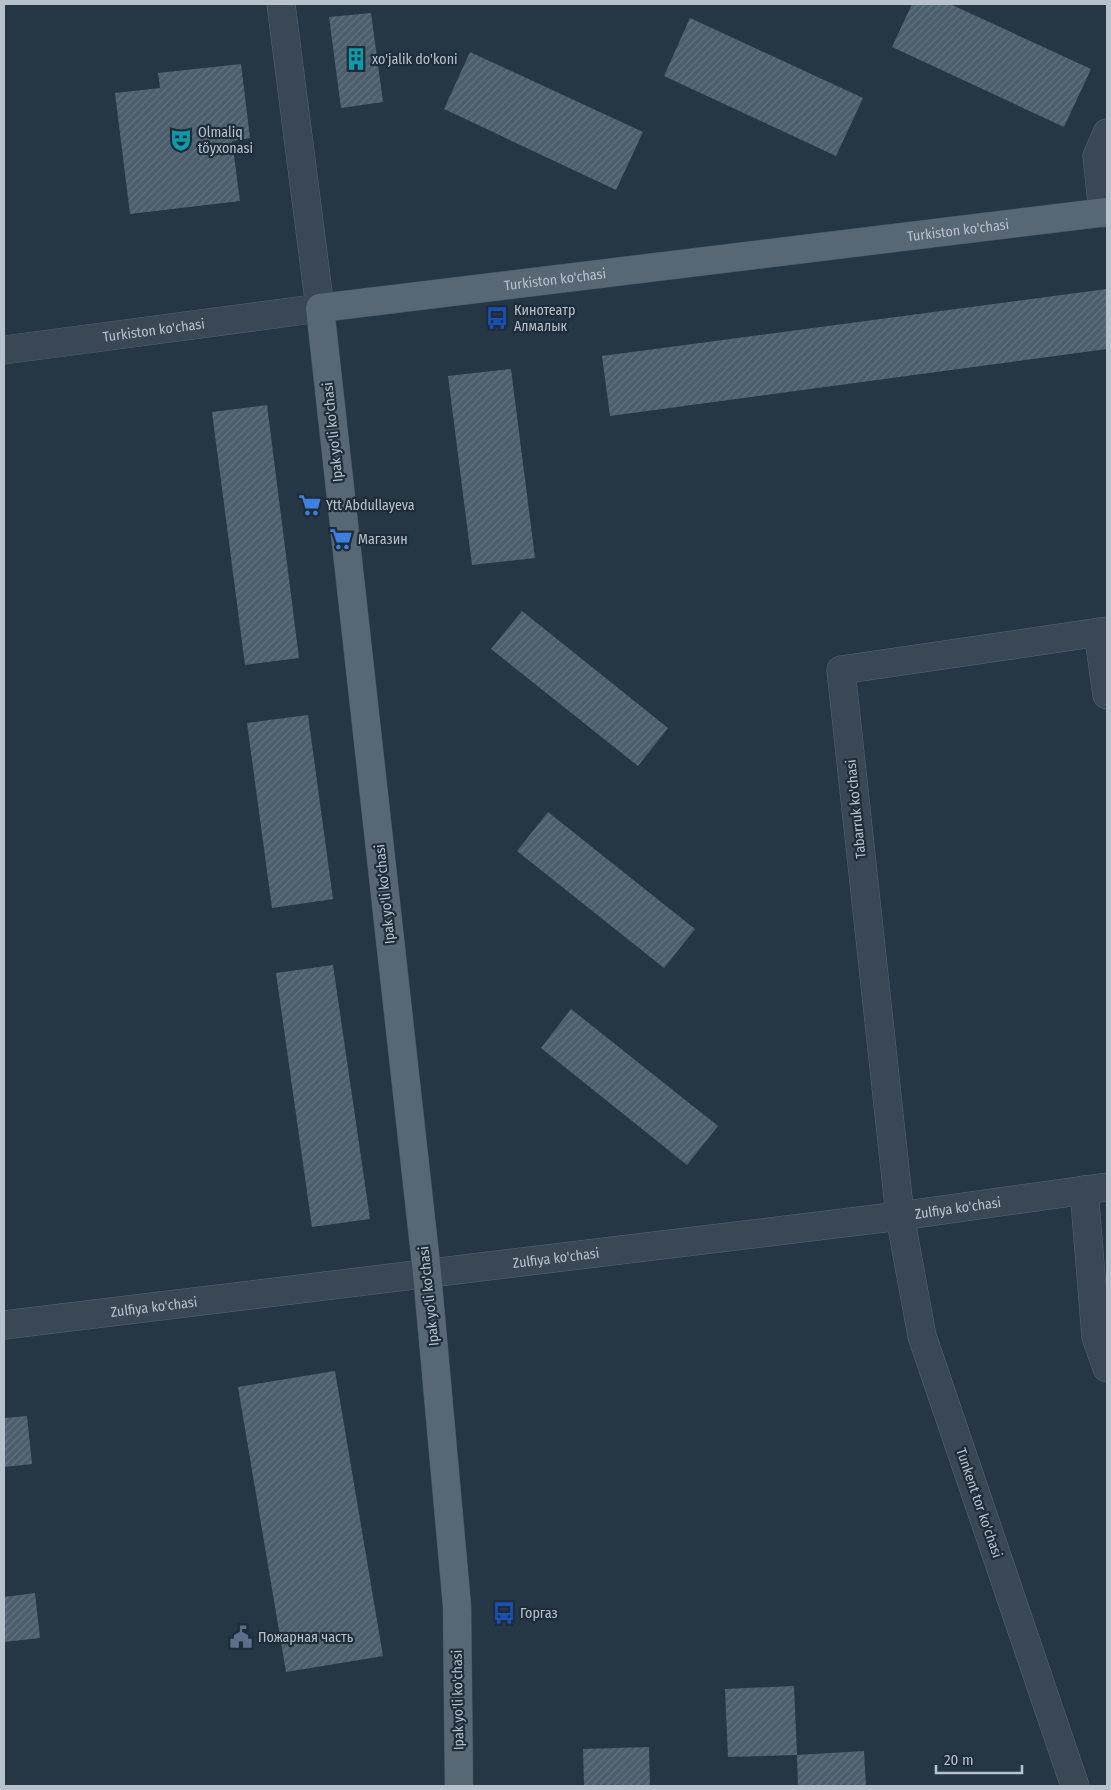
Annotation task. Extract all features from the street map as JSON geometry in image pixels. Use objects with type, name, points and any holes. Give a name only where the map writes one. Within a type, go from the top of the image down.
[{"type":"main road","name":"Turkiston ko'chasi","points":[[320,308],[1105,212]]},
{"type":"main road","name":"Ipak yo'li ko'chasi","points":[[320,308],[427,1273],[457,1606],[459,1786]]},
{"type":"street","name":"Ipak yo'li ko'chasi","points":[[281,4],[320,308]]},
{"type":"street","points":[[1105,212],[1097,156],[1107,133]]},
{"type":"street","name":"Turkiston ko'chasi","points":[[4,350],[320,308]]},
{"type":"street","points":[[1102,631],[1107,695]]},
{"type":"street","name":"Tabarruk ko'chasi","points":[[900,1216],[841,670],[1102,631]]},
{"type":"street","points":[[1095,1189],[1096,1337],[1107,1368]]},
{"type":"street","name":"Zulfiya ko'chasi","points":[[4,1325],[900,1216],[1095,1189]]},
{"type":"street","name":"Tunkent tor ko'chasi","points":[[900,1216],[922,1336],[1075,1786]]},
{"type":"building","points":[[912,4],[950,4],[1091,69],[1064,127],[892,47]]},
{"type":"building","name":"xo'jalik do'koni","points":[[371,13],[383,102],[341,108],[329,17]]},
{"type":"building","points":[[690,18],[863,98],[836,156],[664,76]]},
{"type":"building","points":[[470,52],[643,132],[616,190],[444,109]]},
{"type":"building","name":"Olmaliq tõyxonasi","points":[[241,64],[250,138],[232,141],[240,201],[130,214],[115,93],[160,88],[158,73]]},
{"type":"building","points":[[1107,289],[1107,349],[610,416],[602,356]]},
{"type":"building","points":[[511,369],[535,558],[472,565],[448,376]]},
{"type":"building","points":[[267,405],[299,658],[245,665],[212,412]]},
{"type":"building","points":[[522,611],[668,728],[638,766],[491,649]]},
{"type":"building","points":[[308,715],[333,899],[272,908],[247,723]]},
{"type":"building","points":[[548,812],[695,929],[664,968],[517,851]]},
{"type":"building","points":[[333,965],[370,1219],[312,1227],[276,973]]},
{"type":"building","points":[[571,1009],[718,1126],[687,1165],[541,1048]]},
{"type":"building","points":[[335,1371],[383,1656],[286,1672],[238,1387]]},
{"type":"building","points":[[27,1416],[32,1464],[4,1467],[4,1418]]},
{"type":"building","points":[[35,1593],[40,1638],[4,1642],[4,1597]]},
{"type":"building","points":[[794,1686],[797,1755],[728,1757],[725,1689]]},
{"type":"building","points":[[649,1747],[650,1786],[584,1786],[583,1749]]},
{"type":"building","points":[[864,1751],[866,1786],[798,1786],[797,1755]]},
{"type":"place","name":"xo'jalik do'koni","points":[[356,59]]},
{"type":"place","name":"Olmaliq tõyxonasi","points":[[181,140]]},
{"type":"place","name":"Кинотеатр Алмалык","points":[[497,318]]},
{"type":"place","name":"Ytt Abdullayeva","points":[[310,505]]},
{"type":"place","name":"Магазин","points":[[341,539]]},
{"type":"place","name":"Горгаз","points":[[504,1613]]},
{"type":"place","name":"Пожарная часть","points":[[241,1637]]}]
